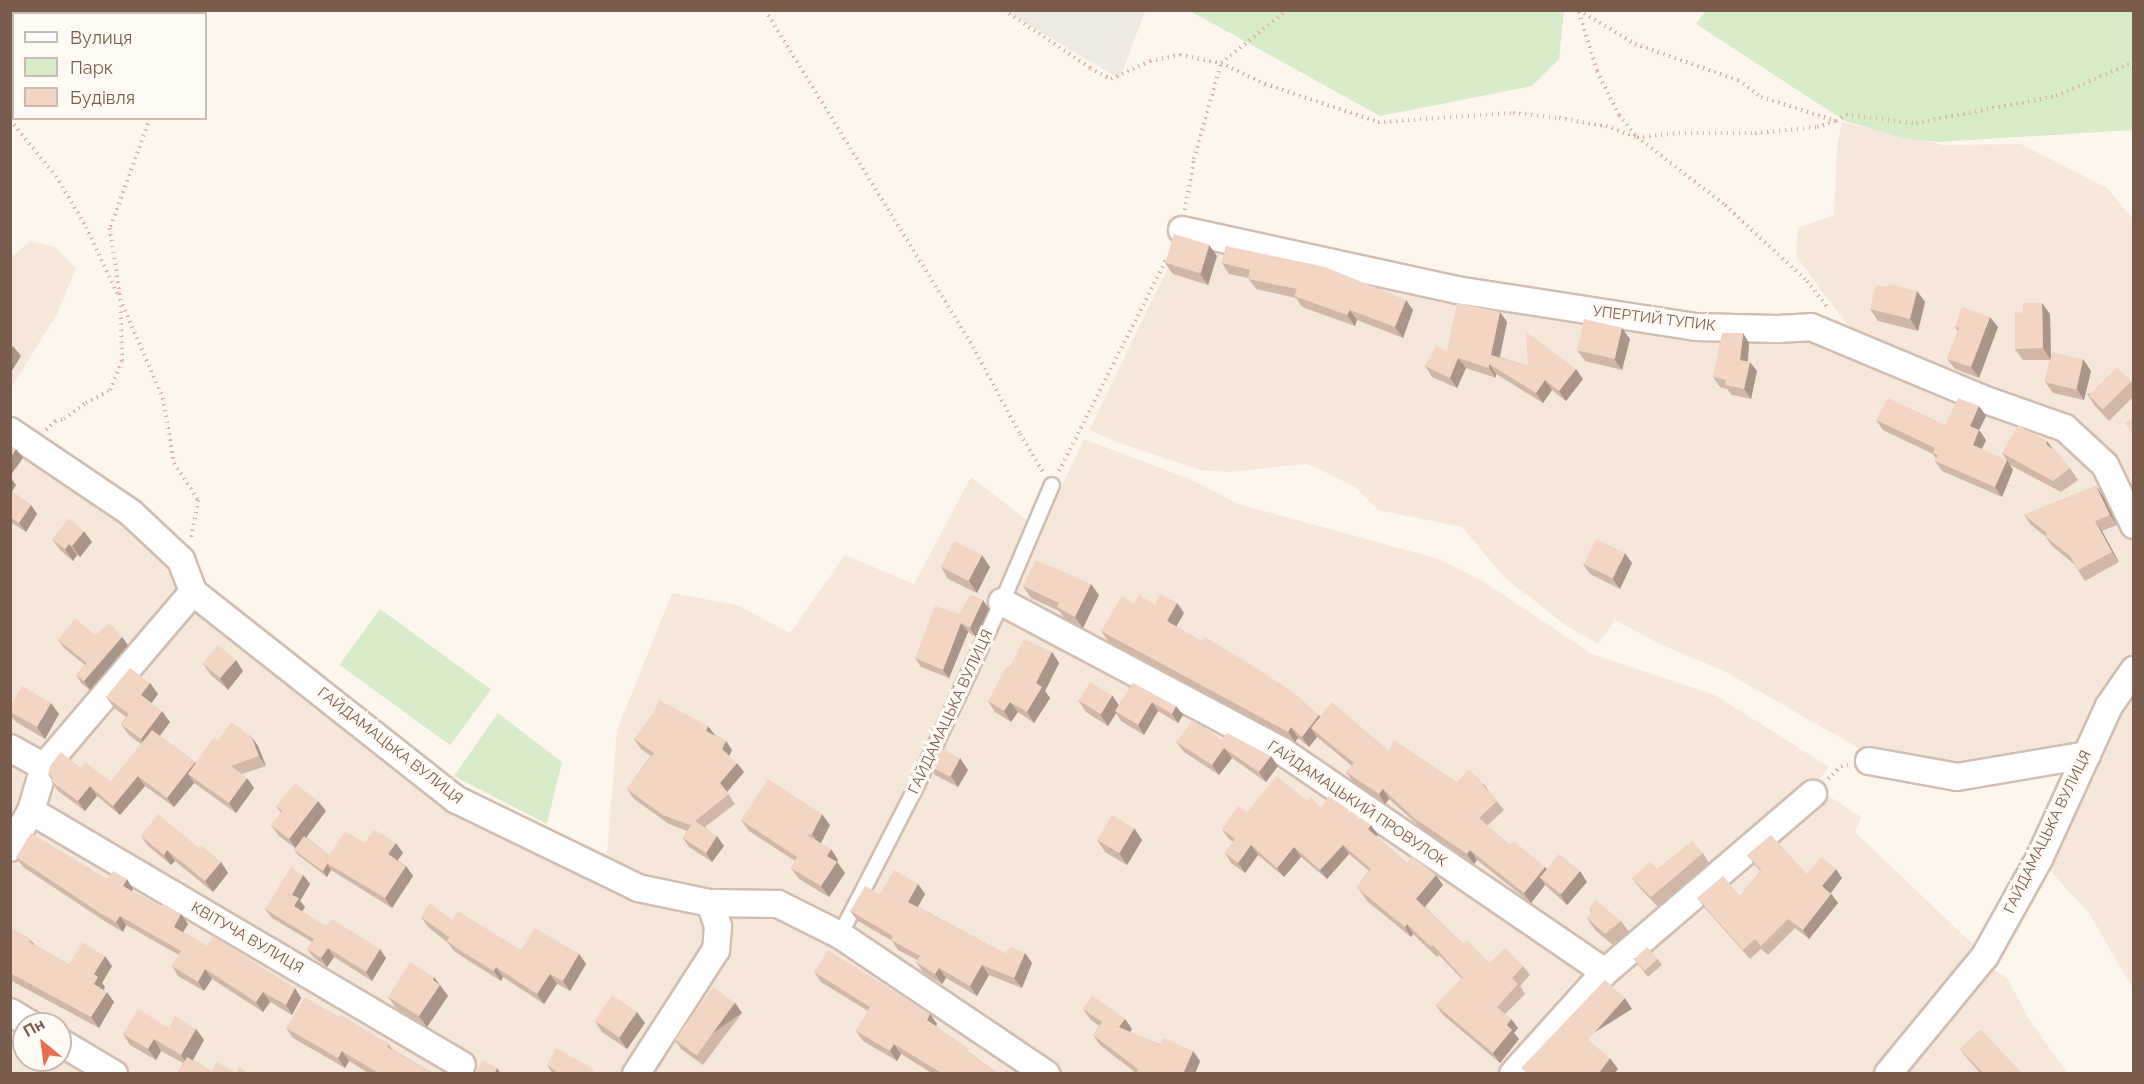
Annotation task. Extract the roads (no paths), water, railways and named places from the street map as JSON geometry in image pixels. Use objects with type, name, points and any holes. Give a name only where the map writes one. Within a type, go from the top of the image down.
[{"type":"street","name":"УПЕРТИЙ ТУПИК","points":[[1182,230],[1457,290],[1696,327],[1811,327],[1855,343],[1983,399],[2065,428],[2105,465],[2133,525]]},
{"type":"street","points":[[10,848],[32,812],[44,767],[193,592],[181,560],[131,513],[17,435]]},
{"type":"street","name":"ГАЙДАМАЦЬКА ВУЛИЦЯ","points":[[193,592],[455,799],[638,888],[710,903],[778,904],[840,935],[1046,1074]]},
{"type":"street","name":"ГАЙДАМАЦЬКИЙ ПРОВУЛОК","points":[[1002,602],[1282,751],[1605,972]]},
{"type":"street","name":"ГАЙДАМАЦЬКА ВУЛИЦЯ","points":[[1888,1074],[1985,956],[2039,859],[2109,706],[2133,670]]},
{"type":"street","points":[[10,748],[44,767]]},
{"type":"street","points":[[1869,761],[1957,777],[2087,755]]},
{"type":"street","points":[[1512,1074],[1605,972],[1813,794]]},
{"type":"street","name":"КВІТУЧА ВУЛИЦЯ","points":[[32,812],[462,1065]]},
{"type":"street","points":[[636,1074],[716,950],[718,926],[710,903]]},
{"type":"street","points":[[72,1049],[114,1074]]},
{"type":"lane","name":"ГАЙДАМАЦЬКА ВУЛИЦЯ","points":[[840,935],[915,789],[1002,602],[1052,485]]}]
